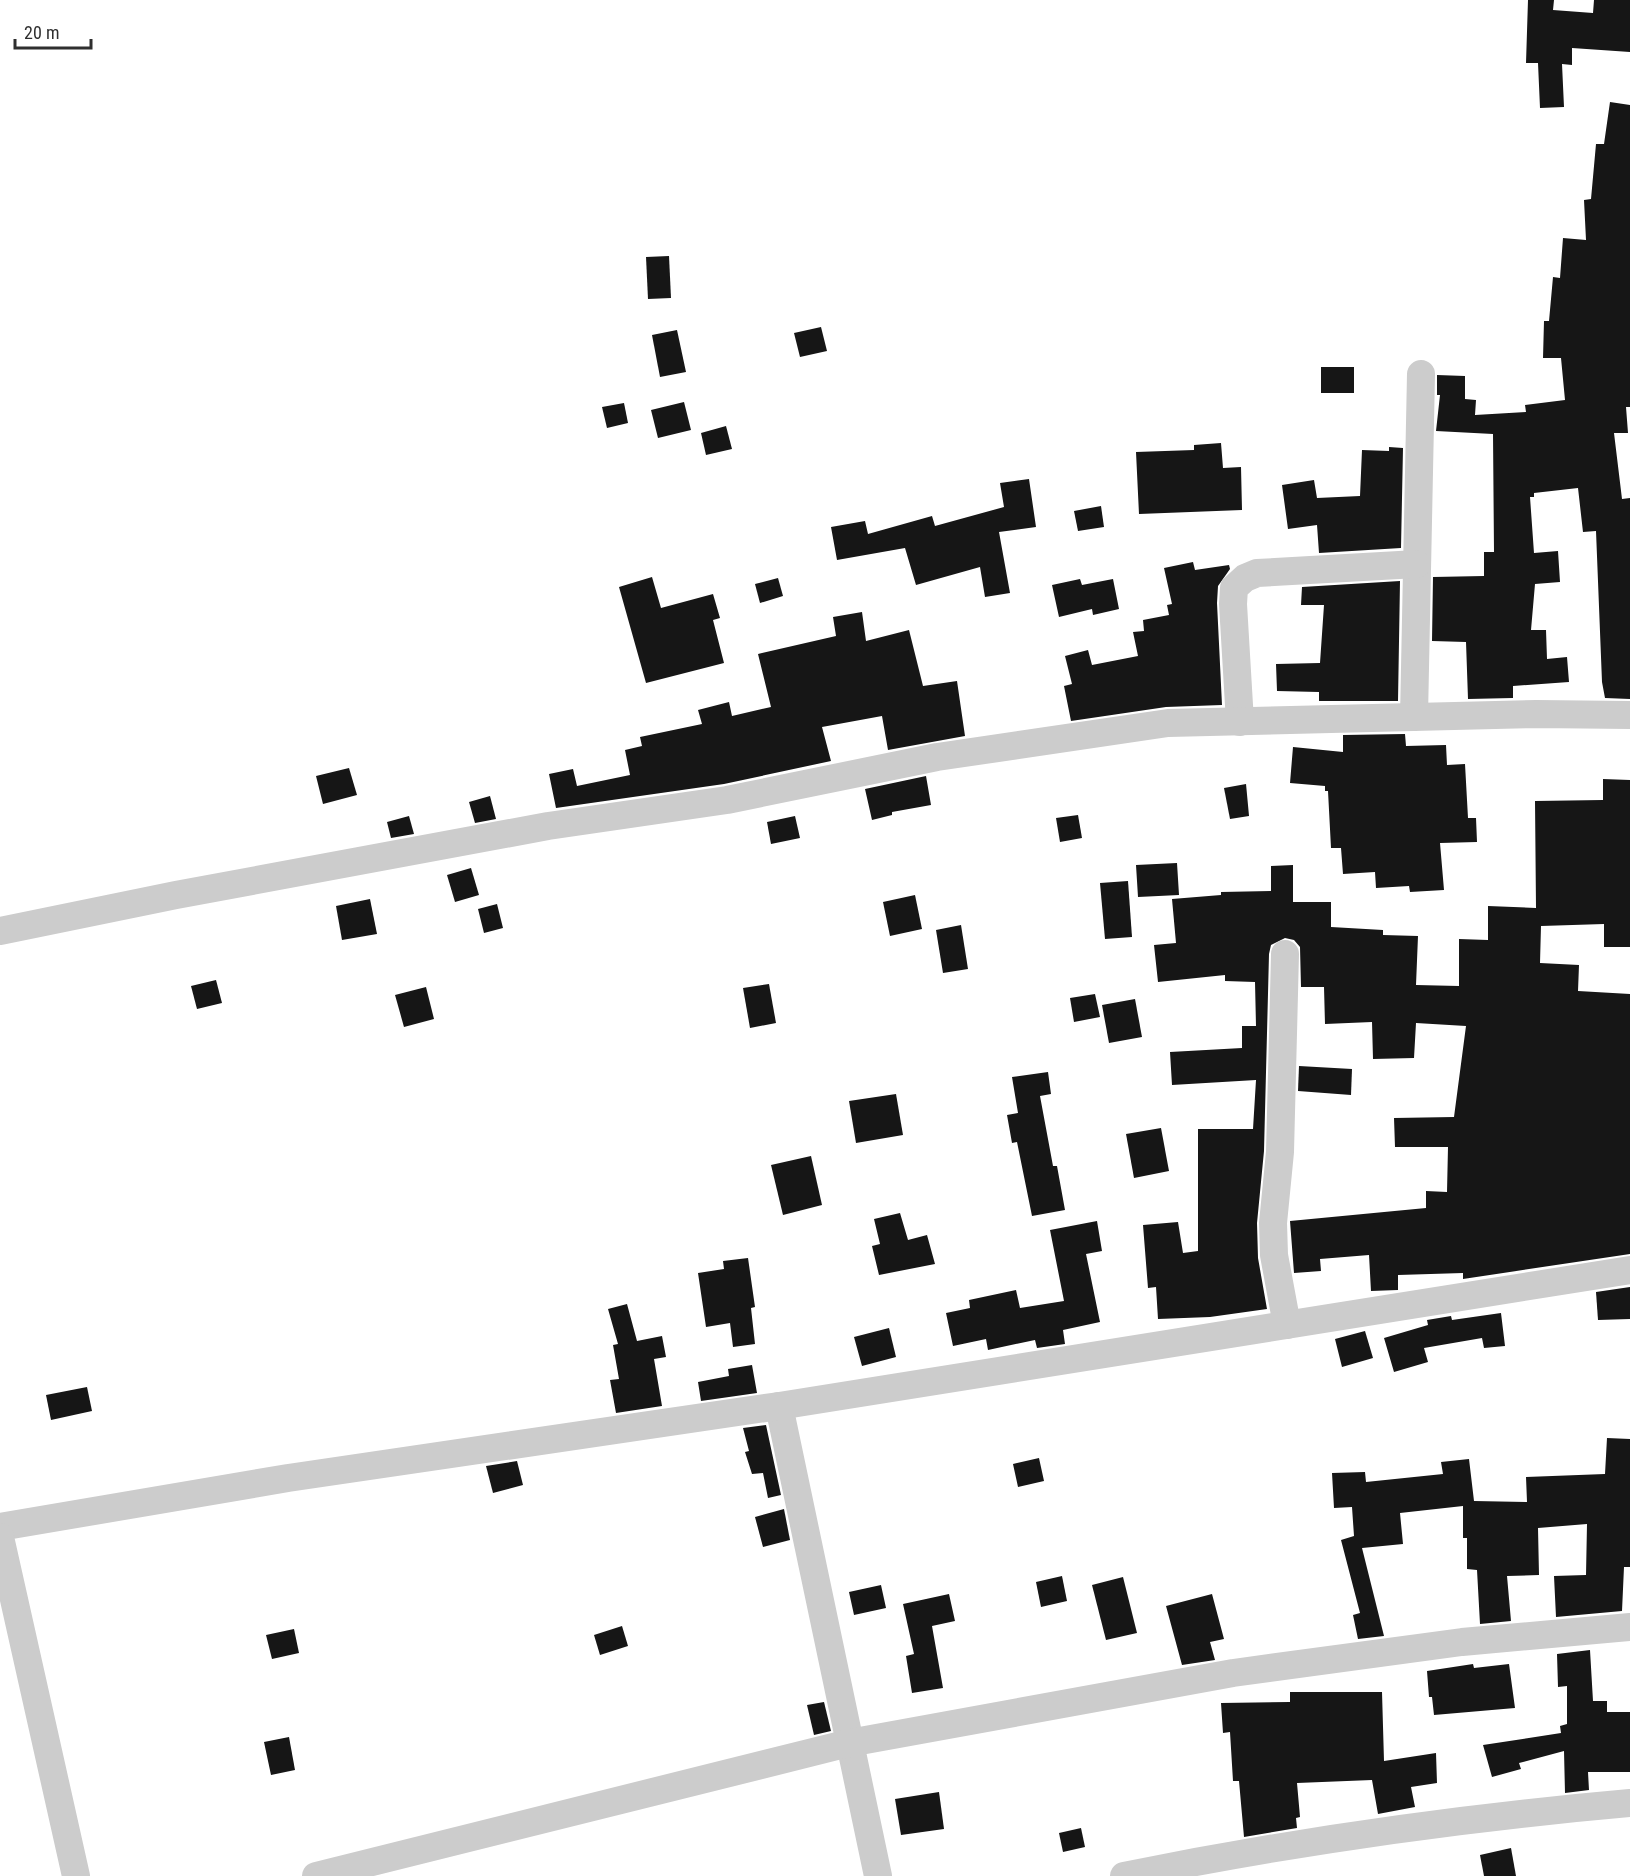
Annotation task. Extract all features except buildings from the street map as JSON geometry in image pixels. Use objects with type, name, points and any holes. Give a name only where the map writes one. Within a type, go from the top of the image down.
[{"type":"street","points":[[1414,717],[1421,374]]},
{"type":"street","points":[[1240,722],[1233,604],[1234,588],[1245,578],[1257,573],[1417,564]]},
{"type":"street","points":[[0,931],[176,895],[548,826],[727,800],[937,757],[1168,723],[1536,714],[1630,715]]},
{"type":"street","points":[[1285,954],[1280,1152],[1273,1223],[1274,1256],[1287,1325]]},
{"type":"street","points":[[0,1527],[288,1478],[779,1406],[1630,1270]]},
{"type":"street","points":[[779,1406],[878,1876]]},
{"type":"street","points":[[0,1537],[76,1876]]},
{"type":"street","points":[[316,1876],[411,1864],[849,1743],[1233,1673],[1462,1642],[1630,1627]]},
{"type":"street","points":[[1124,1876],[1229,1866],[1397,1828],[1630,1803]]}]
